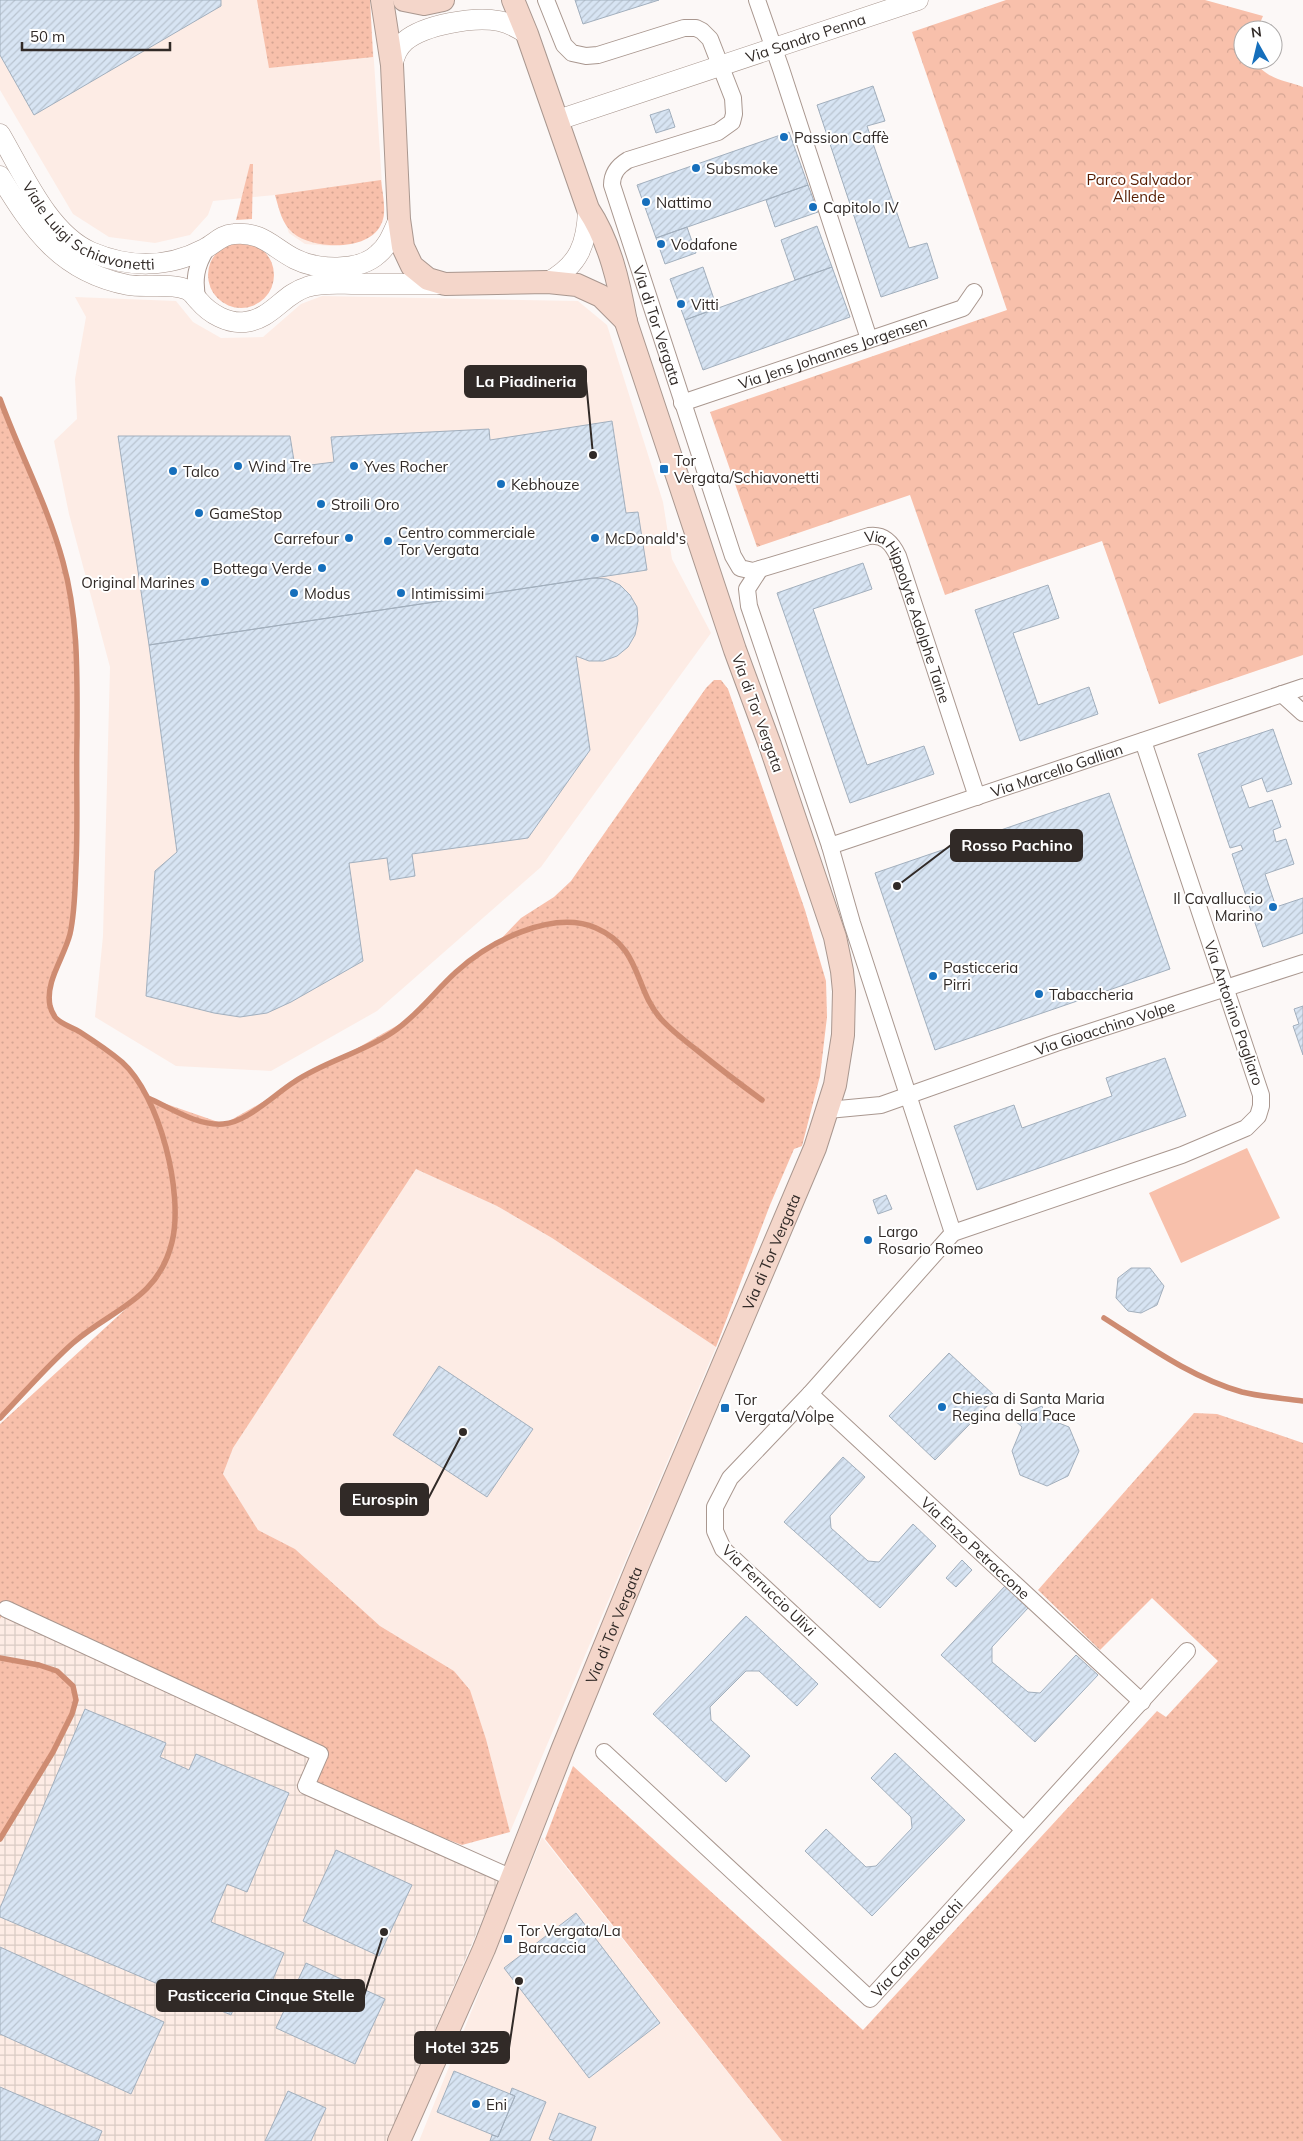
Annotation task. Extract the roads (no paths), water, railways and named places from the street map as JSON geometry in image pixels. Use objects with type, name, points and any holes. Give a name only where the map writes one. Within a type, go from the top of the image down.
[{"type":"main road","name":"Via di Tor Vergata","points":[[382,0],[392,65],[399,219],[403,247],[412,266],[428,279],[446,284],[548,282],[577,285],[594,292],[608,302],[626,322]]},
{"type":"main road","points":[[404,0],[424,4],[443,0]]},
{"type":"main road","name":"Via di Tor Vergata","points":[[399,2141],[484,1949],[634,1574],[816,1148],[828,1110],[842,1045],[845,1006],[842,972],[835,937],[770,745],[735,650],[706,557],[626,322],[618,286],[602,232],[588,209],[558,120],[513,0]]},
{"type":"street","points":[[546,0],[561,40],[572,53],[592,56],[673,31],[691,28],[708,35],[721,66]]},
{"type":"street","points":[[757,0],[869,339]]},
{"type":"street","name":"Via Sandro Penna","points":[[558,120],[918,0]]},
{"type":"street","name":"Via di Tor Vergata","points":[[392,65],[396,51],[404,42],[418,33],[437,26],[477,20],[494,20],[508,24],[527,34]]},
{"type":"street","name":"Via di Tor Vergata","points":[[721,66],[734,104],[732,122],[726,128],[712,135],[628,160],[618,167],[612,179],[613,194],[731,549],[740,568]]},
{"type":"street","name":"Viale Luigi Schiavonetti","points":[[0,134],[49,216],[76,243],[92,252],[123,261],[153,265],[175,262],[207,248],[226,235],[248,234],[273,244],[287,255],[301,262],[318,266],[350,266],[367,261],[380,253],[388,244],[399,219]]},
{"type":"street","name":"Viale Luigi Schiavonetti","points":[[0,176],[30,225],[48,244],[66,258],[96,275],[119,283],[137,286],[184,288],[192,292],[198,301],[219,317],[236,323],[262,318],[291,295],[310,286],[446,284]]},
{"type":"street","name":"Via di Tor Vergata","points":[[548,282],[568,268],[583,246],[587,231],[588,209]]},
{"type":"street","points":[[198,301],[195,288],[197,267],[207,248]]},
{"type":"street","name":"Via Jens Johannes Jorgensen","points":[[682,403],[963,308],[974,292]]},
{"type":"street","name":"Via Hippolyte Adolphe Taine","points":[[740,568],[749,571],[760,569],[868,536],[881,536],[894,546],[977,797]]},
{"type":"street","points":[[706,557],[731,549]]},
{"type":"street","name":"Via di Tor Vergata","points":[[760,569],[747,589],[749,606],[830,846],[953,1233]]},
{"type":"street","name":"Via Marcello Gallian","points":[[830,846],[1303,687]]},
{"type":"street","points":[[1282,694],[1303,713]]},
{"type":"street","name":"Via Antonino Pagliaro","points":[[953,1233],[1182,1155],[1246,1128],[1255,1121],[1260,1111],[1262,1095],[1143,741]]},
{"type":"street","name":"Via Gioacchino Volpe","points":[[908,1096],[1056,1043],[1303,962]]},
{"type":"street","points":[[828,1110],[881,1105],[908,1096]]},
{"type":"street","name":"Via Ferruccio Ulivi","points":[[953,1233],[810,1394],[730,1478],[715,1507],[715,1531],[723,1549],[1024,1828]]},
{"type":"street","name":"Via Enzo Petraccone","points":[[810,1394],[1142,1702]]},
{"type":"street","points":[[6,1609],[320,1754],[306,1786],[512,1878]]},
{"type":"street","name":"Via Carlo Betocchi","points":[[604,1752],[870,1999],[1187,1651]]},
{"type":"waterway","points":[[0,399],[57,541],[72,606],[76,649],[77,833],[73,917],[70,934],[50,988],[50,1006],[54,1016],[60,1022],[77,1030],[107,1050],[122,1062],[136,1078],[148,1098],[158,1121],[166,1147],[175,1198],[175,1222],[172,1242],[165,1262],[156,1277],[132,1302],[73,1343],[0,1418]]},
{"type":"waterway","points":[[148,1098],[184,1116],[204,1122],[223,1124],[241,1119],[306,1075],[369,1046],[393,1032],[410,1018],[456,972],[503,940],[541,926],[579,923],[596,928],[611,936],[622,946],[636,970],[652,1007],[661,1019],[683,1040],[762,1100]]},
{"type":"waterway","points":[[1104,1318],[1188,1370],[1224,1386],[1242,1392],[1303,1401]]},
{"type":"waterway","points":[[0,1658],[39,1665],[57,1671],[73,1686],[76,1700],[72,1714],[53,1752],[0,1839]]},
{"type":"place","name":"Passion Caffè","points":[[784,137]]},
{"type":"place","name":"Subsmoke","points":[[696,168]]},
{"type":"place","name":"Nattimo","points":[[646,202]]},
{"type":"place","name":"Capitolo IV","points":[[813,207]]},
{"type":"place","name":"Vodafone","points":[[661,244]]},
{"type":"place","name":"Vitti","points":[[681,304]]},
{"type":"place","name":"La Piadineria","points":[[593,455]]},
{"type":"place","name":"Wind Tre","points":[[238,466]]},
{"type":"place","name":"Yves Rocher","points":[[354,466]]},
{"type":"place","name":"Tor Vergata/Schiavonetti","points":[[664,469]]},
{"type":"place","name":"Talco","points":[[173,471]]},
{"type":"place","name":"Kebhouze","points":[[501,484]]},
{"type":"place","name":"Stroili Oro","points":[[321,504]]},
{"type":"place","name":"GameStop","points":[[199,513]]},
{"type":"place","name":"Carrefour","points":[[349,538]]},
{"type":"place","name":"McDonald's","points":[[595,538]]},
{"type":"place","name":"Centro commerciale Tor Vergata","points":[[388,541]]},
{"type":"place","name":"Bottega Verde","points":[[322,568]]},
{"type":"place","name":"Original Marines","points":[[205,582]]},
{"type":"place","name":"Modus","points":[[294,593]]},
{"type":"place","name":"Intimissimi","points":[[401,593]]},
{"type":"place","name":"Rosso Pachino","points":[[897,886]]},
{"type":"place","name":"Il Cavalluccio Marino","points":[[1273,907]]},
{"type":"place","name":"Pasticceria Pirri","points":[[933,976]]},
{"type":"place","name":"Tabaccheria","points":[[1039,994]]},
{"type":"place","name":"Largo Rosario Romeo","points":[[868,1240]]},
{"type":"place","name":"Chiesa di Santa Maria Regina della Pace","points":[[942,1407]]},
{"type":"place","name":"Tor Vergata/Volpe","points":[[725,1408]]},
{"type":"place","name":"Eurospin","points":[[463,1432]]},
{"type":"place","name":"Pasticceria Cinque Stelle","points":[[384,1932]]},
{"type":"place","name":"Tor Vergata/La Barcaccia","points":[[508,1939]]},
{"type":"place","name":"Hotel 325","points":[[519,1981]]},
{"type":"place","name":"Eni","points":[[476,2104]]},
{"type":"park label","name":"Parco Salvador Allende","points":[[1139,188]]}]
